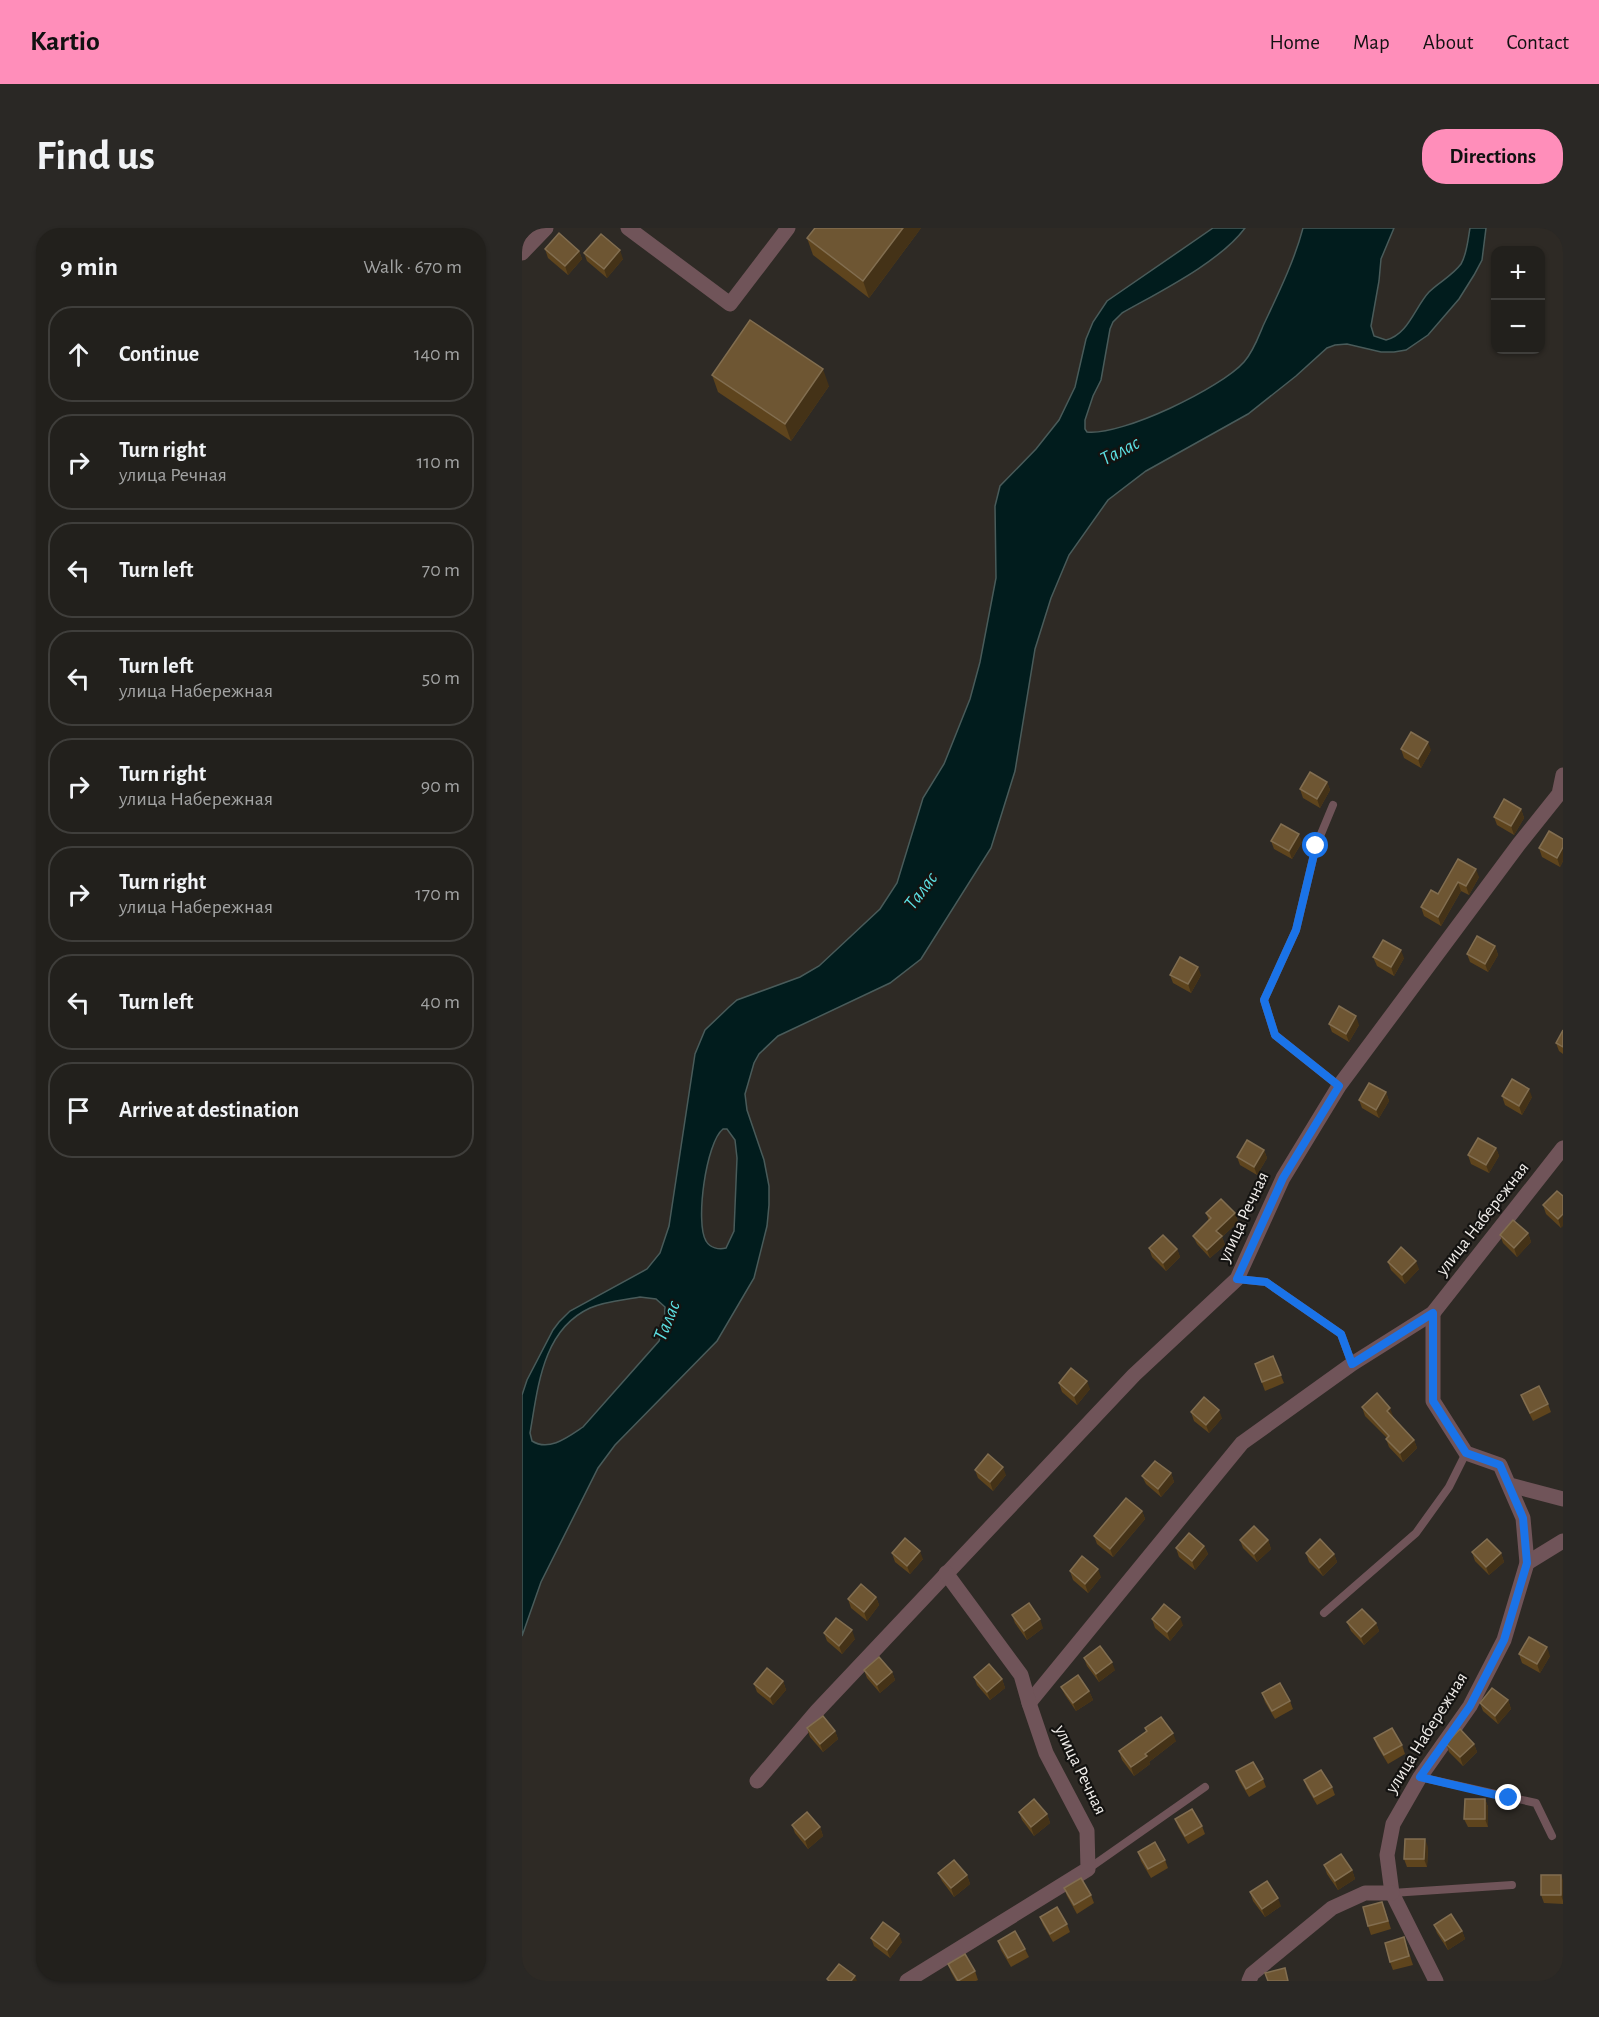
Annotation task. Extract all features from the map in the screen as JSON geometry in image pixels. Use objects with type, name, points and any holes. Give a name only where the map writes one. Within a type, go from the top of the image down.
[{"type":"street","points":[[522,253],[546,228]]},
{"type":"street","points":[[628,228],[730,304],[788,228]]},
{"type":"street","name":"улица Речная","points":[[757,1781],[817,1711],[1134,1375],[1237,1279],[1283,1178],[1339,1086],[1519,844],[1559,794],[1563,775]]},
{"type":"street","name":"улица Набережная","points":[[1029,1703],[1242,1443],[1352,1364],[1433,1313],[1563,1148]]},
{"type":"street","points":[[1433,1313],[1433,1401],[1466,1453]]},
{"type":"street","name":"улица Набережная","points":[[1436,1981],[1392,1893],[1387,1855],[1393,1824],[1420,1777],[1470,1706],[1504,1640],[1527,1563],[1523,1518],[1500,1465],[1466,1453]]},
{"type":"street","points":[[1510,1485],[1563,1498]]},
{"type":"street","points":[[1527,1563],[1563,1541]]},
{"type":"street","name":"улица Речная","points":[[946,1573],[1021,1676],[1046,1753],[1088,1831],[1088,1869]]},
{"type":"street","points":[[906,1981],[1088,1869]]},
{"type":"street","points":[[1249,1981],[1252,1974],[1332,1908],[1365,1893],[1392,1893]]},
{"type":"lane","points":[[1333,805],[1316,846],[1296,930],[1264,1000],[1275,1035],[1339,1086]]},
{"type":"lane","points":[[1237,1279],[1266,1282],[1341,1334],[1352,1364]]},
{"type":"lane","points":[[1324,1613],[1416,1533],[1449,1487],[1466,1453]]},
{"type":"lane","points":[[1420,1777],[1536,1803],[1552,1836]]},
{"type":"lane","points":[[1088,1869],[1205,1787]]},
{"type":"lane","points":[[1392,1893],[1512,1885]]},
{"type":"water","name":"Талас","points":[[1213,228],[1245,228],[1234,241],[1205,264],[1122,313],[1113,322],[1101,380],[1085,420],[1087,432],[1123,426],[1170,408],[1215,384],[1244,362],[1255,345],[1285,278],[1303,228],[1394,228],[1381,259],[1371,326],[1374,336],[1386,340],[1394,337],[1406,327],[1429,292],[1461,264],[1470,228],[1486,228],[1482,260],[1474,275],[1459,299],[1428,335],[1406,350],[1394,352],[1381,352],[1347,344],[1327,348],[1248,414],[1146,471],[1108,500],[1069,555],[1051,598],[1035,649],[1015,771],[991,848],[921,959],[890,983],[778,1036],[759,1054],[745,1094],[747,1110],[764,1160],[769,1186],[769,1205],[767,1226],[754,1278],[717,1341],[615,1445],[598,1468],[541,1582],[522,1636],[522,1395],[527,1380],[553,1330],[570,1311],[647,1269],[660,1253],[669,1226],[695,1054],[705,1030],[737,1000],[800,977],[819,966],[880,909],[897,883],[923,798],[944,764],[970,699],[980,662],[996,578],[995,506],[1000,486],[1036,449],[1059,420],[1075,387],[1086,339],[1093,322],[1107,301]],"holes":[[[723,1129],[727,1129],[735,1140],[737,1158],[734,1231],[726,1248],[720,1249],[712,1247],[706,1241],[703,1232],[702,1201],[707,1165],[717,1137]],[[640,1297],[656,1299],[665,1307],[664,1326],[659,1341],[583,1427],[565,1439],[552,1444],[538,1444],[532,1441],[530,1433],[540,1379],[552,1345],[562,1330],[574,1318],[590,1308],[608,1302]]]},
{"type":"building","points":[[815,228],[903,228],[863,281],[807,238]]},
{"type":"building","points":[[559,233],[579,251],[565,266],[545,249]]},
{"type":"building","points":[[601,234],[620,250],[604,269],[584,253]]},
{"type":"building","points":[[750,320],[823,369],[785,424],[712,375]]},
{"type":"building","points":[[1411,732],[1428,742],[1418,759],[1401,749]]},
{"type":"building","points":[[1310,772],[1327,782],[1317,799],[1300,789]]},
{"type":"building","points":[[1504,799],[1521,809],[1511,826],[1494,817]]},
{"type":"building","points":[[1281,824],[1299,834],[1289,851],[1271,841]]},
{"type":"building","points":[[1549,831],[1563,839],[1563,847],[1557,858],[1539,848]]},
{"type":"building","points":[[1458,859],[1476,869],[1466,886],[1458,882],[1438,917],[1421,907],[1431,890],[1438,894]]},
{"type":"building","points":[[1477,936],[1495,946],[1485,964],[1467,954]]},
{"type":"building","points":[[1383,940],[1401,950],[1391,967],[1373,957]]},
{"type":"building","points":[[1180,957],[1198,967],[1188,984],[1170,975]]},
{"type":"building","points":[[1339,1006],[1356,1016],[1346,1034],[1329,1024]]},
{"type":"building","points":[[1563,1030],[1563,1047],[1556,1043]]},
{"type":"building","points":[[1512,1079],[1529,1089],[1519,1106],[1502,1096]]},
{"type":"building","points":[[1369,1083],[1386,1092],[1376,1110],[1359,1100]]},
{"type":"building","points":[[1478,1138],[1496,1148],[1486,1165],[1468,1155]]},
{"type":"building","points":[[1247,1140],[1264,1150],[1254,1167],[1237,1157]]},
{"type":"building","points":[[1557,1191],[1563,1196],[1563,1214],[1558,1219],[1543,1205]]},
{"type":"building","points":[[1221,1199],[1235,1213],[1216,1231],[1222,1236],[1207,1250],[1193,1236],[1211,1218],[1206,1213]]},
{"type":"building","points":[[1513,1220],[1528,1233],[1514,1248],[1500,1235]]},
{"type":"building","points":[[1163,1235],[1177,1249],[1163,1263],[1149,1248]]},
{"type":"building","points":[[1401,1247],[1416,1261],[1402,1275],[1388,1262]]},
{"type":"building","points":[[1273,1356],[1281,1375],[1262,1382],[1255,1364]]},
{"type":"building","points":[[1071,1368],[1087,1381],[1074,1396],[1059,1383]]},
{"type":"building","points":[[1539,1386],[1548,1404],[1530,1413],[1521,1395]]},
{"type":"building","points":[[1377,1393],[1390,1408],[1387,1411],[1414,1440],[1400,1453],[1386,1439],[1389,1436],[1362,1407]]},
{"type":"building","points":[[1204,1397],[1219,1410],[1206,1425],[1191,1412]]},
{"type":"building","points":[[988,1454],[1003,1467],[990,1482],[975,1470]]},
{"type":"building","points":[[1155,1461],[1171,1473],[1158,1489],[1142,1476]]},
{"type":"building","points":[[1126,1498],[1142,1511],[1110,1549],[1094,1536]]},
{"type":"building","points":[[1254,1526],[1268,1540],[1254,1554],[1240,1540]]},
{"type":"building","points":[[1189,1533],[1204,1546],[1192,1561],[1176,1548]]},
{"type":"building","points":[[905,1538],[920,1551],[907,1566],[892,1553]]},
{"type":"building","points":[[1320,1539],[1334,1554],[1319,1568],[1306,1553]]},
{"type":"building","points":[[1487,1539],[1501,1553],[1486,1567],[1472,1552]]},
{"type":"building","points":[[1082,1556],[1098,1569],[1085,1584],[1070,1571]]},
{"type":"building","points":[[861,1584],[876,1597],[864,1612],[848,1599]]},
{"type":"building","points":[[1029,1603],[1040,1619],[1024,1631],[1012,1615]]},
{"type":"building","points":[[1164,1604],[1180,1617],[1167,1632],[1152,1619]]},
{"type":"building","points":[[1362,1609],[1376,1623],[1361,1637],[1347,1622]]},
{"type":"building","points":[[836,1618],[852,1630],[839,1646],[824,1633]]},
{"type":"building","points":[[1529,1637],[1547,1647],[1537,1664],[1519,1654]]},
{"type":"building","points":[[1100,1646],[1112,1662],[1096,1674],[1084,1658]]},
{"type":"building","points":[[879,1657],[892,1672],[877,1685],[864,1670]]},
{"type":"building","points":[[989,1664],[1002,1679],[987,1692],[974,1677]]},
{"type":"building","points":[[767,1668],[783,1681],[770,1697],[754,1684]]},
{"type":"building","points":[[1078,1675],[1089,1691],[1073,1703],[1061,1687]]},
{"type":"building","points":[[1280,1683],[1290,1701],[1272,1711],[1262,1693]]},
{"type":"building","points":[[1492,1688],[1508,1700],[1495,1716],[1480,1703]]},
{"type":"building","points":[[823,1716],[835,1731],[820,1744],[807,1728]]},
{"type":"building","points":[[1161,1717],[1173,1733],[1131,1767],[1119,1751],[1147,1731],[1145,1728]]},
{"type":"building","points":[[1392,1728],[1402,1745],[1384,1755],[1374,1738]]},
{"type":"building","points":[[1460,1729],[1474,1744],[1460,1757],[1446,1744]]},
{"type":"building","points":[[1253,1762],[1263,1779],[1246,1789],[1236,1771]]},
{"type":"building","points":[[1321,1770],[1332,1787],[1314,1797],[1304,1780]]},
{"type":"building","points":[[1034,1799],[1047,1814],[1031,1827],[1019,1812]]},
{"type":"building","points":[[1465,1799],[1485,1799],[1485,1819],[1464,1819]]},
{"type":"building","points":[[1192,1809],[1202,1826],[1185,1836],[1175,1819]]},
{"type":"building","points":[[807,1812],[820,1827],[805,1840],[792,1825]]},
{"type":"building","points":[[1405,1839],[1425,1839],[1424,1859],[1404,1859]]},
{"type":"building","points":[[1155,1842],[1165,1860],[1148,1869],[1138,1852]]},
{"type":"building","points":[[1341,1854],[1352,1870],[1335,1881],[1324,1865]]},
{"type":"building","points":[[954,1860],[967,1875],[951,1888],[938,1873]]},
{"type":"building","points":[[1541,1875],[1561,1875],[1561,1895],[1541,1895]]},
{"type":"building","points":[[1081,1878],[1091,1895],[1074,1905],[1064,1888]]},
{"type":"building","points":[[1267,1881],[1278,1898],[1262,1909],[1250,1892]]},
{"type":"building","points":[[1382,1902],[1388,1921],[1368,1926],[1363,1907]]},
{"type":"building","points":[[1057,1907],[1067,1924],[1050,1934],[1040,1917]]},
{"type":"building","points":[[1451,1914],[1462,1931],[1445,1941],[1434,1925]]},
{"type":"building","points":[[883,1922],[899,1934],[887,1950],[871,1938]]},
{"type":"building","points":[[1015,1931],[1025,1949],[1008,1958],[998,1941]]},
{"type":"building","points":[[1404,1937],[1409,1956],[1390,1962],[1385,1943]]},
{"type":"building","points":[[965,1954],[975,1971],[958,1981],[948,1964]]},
{"type":"building","points":[[839,1964],[855,1976],[851,1981],[829,1981],[827,1979]]},
{"type":"building","points":[[1285,1968],[1288,1981],[1268,1981],[1265,1973]]},
{"type":"route","points":[[1316,846],[1296,930],[1264,1000],[1275,1035],[1339,1086],[1283,1178],[1237,1279],[1266,1282],[1341,1334],[1352,1364],[1433,1313],[1433,1401],[1466,1453],[1500,1465],[1523,1518],[1527,1563],[1504,1640],[1470,1706],[1420,1777],[1509,1798]]}]
